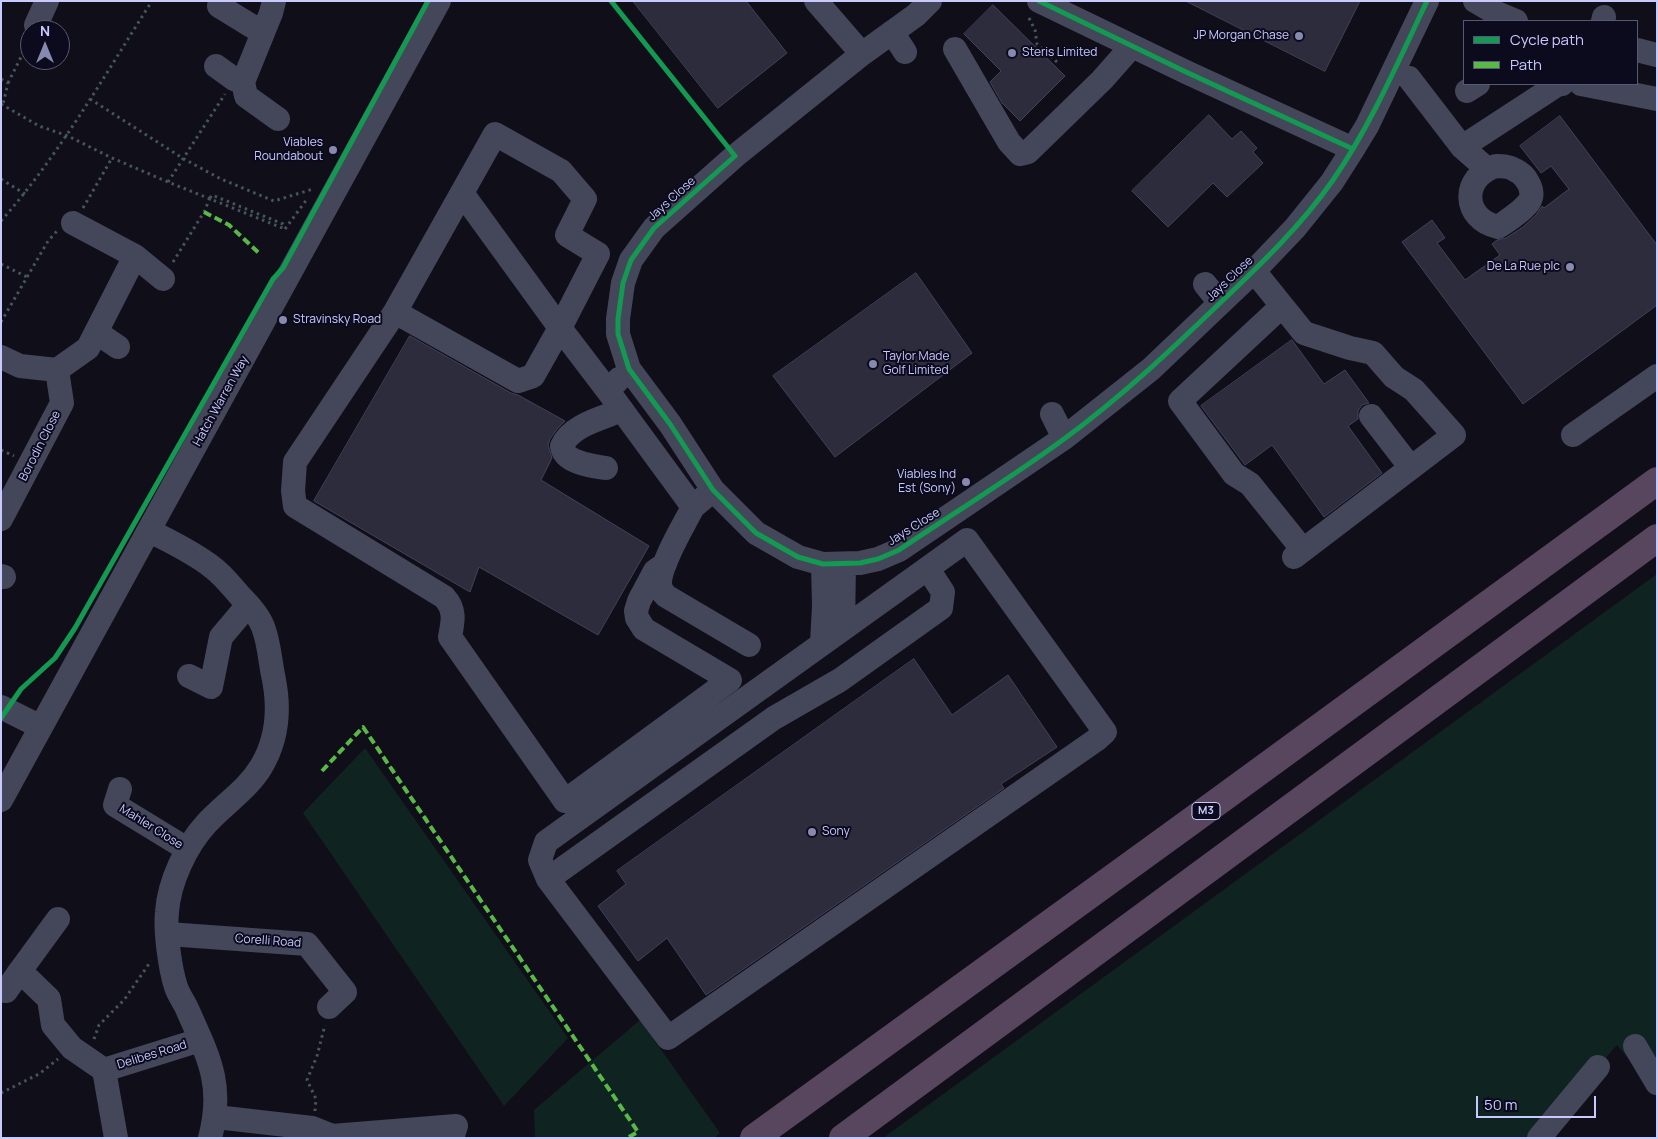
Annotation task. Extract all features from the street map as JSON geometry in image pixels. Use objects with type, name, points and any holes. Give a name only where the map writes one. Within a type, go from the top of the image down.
[{"type":"highway","name":"M3","points":[[754,1138],[1657,482]]},
{"type":"highway","points":[[843,1138],[1657,538]]},
{"type":"street","points":[[38,20],[47,1]]},
{"type":"street","points":[[222,1],[219,6],[263,34]]},
{"type":"street","points":[[274,1],[263,34],[231,76],[246,96],[278,119]]},
{"type":"street","name":"Hatch Warren Way","points":[[1,800],[439,1]]},
{"type":"street","points":[[816,1],[862,54]]},
{"type":"street","name":"Jays Close","points":[[930,1],[916,15],[862,54],[735,156],[654,228],[642,242],[631,260],[623,283],[618,334],[629,369],[670,424],[713,490],[756,533],[798,557],[837,572],[899,550],[1064,438],[1151,369],[1254,271],[1295,228],[1332,182],[1354,150],[1427,1]]},
{"type":"street","points":[[1475,1],[1514,20]]},
{"type":"street","points":[[1034,8],[1132,46],[1354,150]]},
{"type":"street","points":[[892,32],[905,52]]},
{"type":"street","points":[[954,49],[1009,142],[1020,154],[1028,152],[1102,80],[1132,46]]},
{"type":"street","points":[[1638,50],[1657,55]]},
{"type":"street","points":[[1409,78],[1462,146],[1487,169]]},
{"type":"street","points":[[1462,146],[1556,85]]},
{"type":"street","points":[[1586,85],[1657,99]]},
{"type":"street","points":[[395,312],[518,381],[533,376],[563,332],[598,254],[568,234],[585,199],[561,171],[495,134],[395,312],[295,462],[293,491],[294,506],[444,597],[452,605],[453,621],[450,637],[565,800],[730,680],[644,629],[637,618],[636,611],[639,601],[655,571],[665,564]]},
{"type":"street","points":[[462,193],[693,507]]},
{"type":"street","points":[[74,223],[135,256],[163,279]]},
{"type":"street","points":[[1,357],[20,366],[57,370],[88,348],[135,256]]},
{"type":"street","points":[[1254,271],[1304,333],[1350,348],[1373,353],[1394,377],[1414,390],[1454,435],[1299,554],[1250,484],[1234,474],[1180,401],[1282,306]]},
{"type":"street","points":[[1205,284],[1220,303]]},
{"type":"street","points":[[96,332],[118,347]]},
{"type":"street","points":[[608,391],[629,369]]},
{"type":"street","name":"Borodin Close","points":[[1,519],[62,403],[57,370]]},
{"type":"street","points":[[1573,435],[1657,376]]},
{"type":"street","points":[[606,468],[572,459],[565,454],[562,446],[564,441],[579,428],[622,410]]},
{"type":"street","points":[[1052,414],[1064,438]]},
{"type":"street","points":[[1371,416],[1411,468]]},
{"type":"street","points":[[713,490],[693,507],[665,564],[660,579],[660,588],[666,596],[749,645]]},
{"type":"street","points":[[150,531],[184,548],[214,567],[248,605],[263,626],[276,688],[278,713],[275,733],[265,759],[248,786],[206,824],[187,849],[176,872],[167,912],[170,962],[176,988],[208,1057],[214,1079],[213,1127],[325,1134],[456,1126],[452,1138]]},
{"type":"street","points":[[967,540],[1105,732],[668,1038],[548,880],[540,860],[546,842],[928,569],[967,540]]},
{"type":"street","points":[[548,880],[774,718],[840,680],[941,608],[943,592],[928,569]]},
{"type":"street","points":[[837,572],[858,600],[874,606]]},
{"type":"street","points":[[837,572],[843,629]]},
{"type":"street","points":[[822,643],[824,606],[837,572]]},
{"type":"street","points":[[189,676],[211,687],[221,637],[248,605]]},
{"type":"street","points":[[772,679],[784,697],[796,705]]},
{"type":"street","points":[[1,707],[41,727]]},
{"type":"street","name":"Mahler Close","points":[[112,805],[187,849]]},
{"type":"street","points":[[6,991],[58,919]]},
{"type":"street","name":"Corelli Road","points":[[168,934],[307,944],[346,997]]},
{"type":"street","name":"Delibes Road","points":[[20,971],[48,999],[53,1025],[88,1059],[116,1138]]},
{"type":"street","name":"Delibes Road","points":[[88,1059],[200,1040]]},
{"type":"street","points":[[1635,1046],[1657,1083]]},
{"type":"street","points":[[1539,1138],[1598,1067]]},
{"type":"path","points":[[1,221],[26,194],[68,136],[152,1]]},
{"type":"path","points":[[1034,8],[1037,44],[1057,62]]},
{"type":"path","points":[[20,58],[8,82],[2,104],[40,126],[68,136],[112,158],[168,182],[285,229],[317,182]]},
{"type":"path","points":[[168,182],[184,159],[231,76]]},
{"type":"path","points":[[1,79],[8,82]]},
{"type":"path","points":[[90,99],[184,159],[221,179],[274,201],[313,190]]},
{"type":"path","points":[[1,322],[48,241],[57,232],[74,223],[112,158]]},
{"type":"path","points":[[1,179],[26,194]]},
{"type":"path","points":[[163,279],[204,212],[210,198]]},
{"type":"path","points":[[1,264],[27,277]]},
{"type":"path","points":[[1,1094],[39,1074],[88,1059],[99,1025],[124,1000],[168,934]]},
{"type":"path","points":[[325,1134],[316,1099],[307,1080],[346,997]]},
{"type":"green space","points":[[1657,574],[1657,1094],[1617,1045],[1536,1138],[883,1138]]},
{"type":"green space","points":[[365,748],[568,1038],[504,1106],[303,813]]},
{"type":"green space","points":[[640,1020],[720,1133],[714,1138],[535,1138],[534,1110]]},
{"type":"building","points":[[633,1],[746,1],[787,53],[718,108]]},
{"type":"building","name":"JP Morgan Chase","points":[[1186,1],[1360,1],[1325,71]]},
{"type":"building","name":"Steris Limited","points":[[993,5],[1065,76],[1020,121],[1002,103],[990,82],[1001,71],[964,34]]},
{"type":"building","points":[[1209,115],[1232,139],[1241,131],[1257,148],[1253,152],[1263,163],[1227,197],[1213,183],[1168,227],[1132,191]]},
{"type":"building","name":"De La Rue plc","points":[[1560,116],[1657,245],[1657,305],[1523,404],[1402,242],[1432,220],[1445,238],[1437,243],[1465,280],[1500,255],[1492,244],[1523,227],[1536,215],[1542,206],[1544,208],[1569,189],[1551,166],[1541,173],[1520,146]]},
{"type":"building","name":"Taylor Made Golf Limited","points":[[916,273],[972,353],[835,457],[773,376]]},
{"type":"building","points":[[410,336],[565,421],[550,439],[548,445],[552,458],[541,480],[649,546],[598,635],[479,567],[470,592],[314,501]]},
{"type":"building","points":[[1292,340],[1324,384],[1345,370],[1369,403],[1362,405],[1358,411],[1358,419],[1348,426],[1382,473],[1324,517],[1272,445],[1245,465],[1201,406]]},
{"type":"building","name":"Sony","points":[[914,659],[952,715],[1008,675],[1057,747],[1001,784],[1004,788],[706,995],[667,938],[638,961],[598,906],[626,884],[617,871]]},
{"type":"marked path","points":[[204,212],[229,225],[260,254]]},
{"type":"marked path","points":[[322,771],[363,727],[638,1132],[627,1138]]},
{"type":"cycle path","points":[[1,718],[21,689],[55,658],[75,628],[273,279],[283,268],[428,1]]},
{"type":"cycle path","points":[[611,1],[735,156],[654,228],[631,260],[623,283],[618,319],[618,334],[629,369],[670,424],[713,490],[756,533],[798,557],[823,564],[860,563],[878,559],[899,550],[1003,482],[1064,439],[1125,391],[1182,339],[1280,245],[1321,197],[1347,159],[1372,115],[1427,1]]},
{"type":"cycle path","points":[[1039,1],[1186,72],[1353,149]]},
{"type":"place","name":"JP Morgan Chase","points":[[1299,36]]},
{"type":"place","name":"Steris Limited","points":[[1012,53]]},
{"type":"place","name":"Viables Roundabout","points":[[333,150]]},
{"type":"place","name":"De La Rue plc","points":[[1570,267]]},
{"type":"place","name":"Stravinsky Road","points":[[283,320]]},
{"type":"place","name":"Taylor Made Golf Limited","points":[[873,364]]},
{"type":"place","name":"Viables Ind Est (Sony)","points":[[966,482]]},
{"type":"place","name":"Sony","points":[[812,832]]}]
